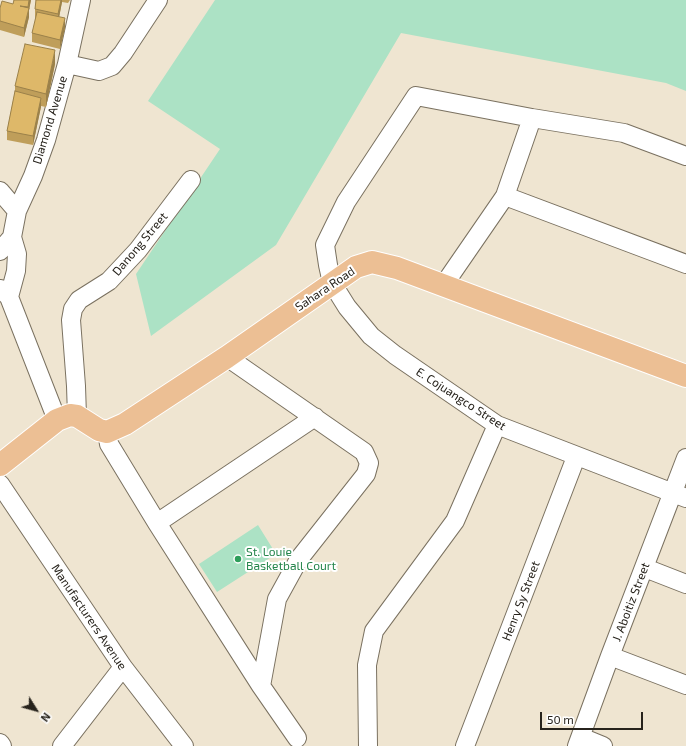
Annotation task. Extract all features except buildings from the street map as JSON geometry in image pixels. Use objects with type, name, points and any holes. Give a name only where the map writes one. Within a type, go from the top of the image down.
[{"type":"main road","name":"Sahara Road","points":[[107,432],[125,424],[227,357],[356,267],[372,262],[397,268],[686,376]]},
{"type":"main road","points":[[0,466],[67,418],[107,432]]},
{"type":"street","name":"Diamond Avenue","points":[[67,418],[4,293],[16,271],[17,254],[12,237],[17,211],[33,176],[46,140],[67,64],[81,0]]},
{"type":"street","points":[[67,64],[99,71],[112,66],[123,53],[158,0]]},
{"type":"street","points":[[332,284],[325,245],[346,202],[416,96],[532,118],[624,133],[686,156]]},
{"type":"street","points":[[444,286],[505,196],[532,118]]},
{"type":"street","name":"Danong Street","points":[[67,418],[76,386],[70,320],[73,309],[79,300],[109,281],[138,250],[191,180]]},
{"type":"street","points":[[0,191],[17,211]]},
{"type":"street","points":[[505,196],[686,264]]},
{"type":"street","name":"Diamond Avenue","points":[[0,251],[12,237]]},
{"type":"street","name":"E. Cojuangco Street","points":[[332,284],[347,307],[371,336],[395,356],[497,426],[680,495]]},
{"type":"street","points":[[227,357],[364,452],[369,463],[366,474],[299,559],[277,599],[261,686]]},
{"type":"street","points":[[157,524],[315,418]]},
{"type":"street","points":[[368,746],[367,665],[374,631],[455,521],[497,426]]},
{"type":"street","points":[[107,432],[109,444],[157,524],[261,686],[297,738]]},
{"type":"street","name":"Henry Sy Street","points":[[465,746],[576,457]]},
{"type":"street","name":"J. Aboitiz Street","points":[[579,742],[610,656],[645,568],[680,495],[686,458]]},
{"type":"street","name":"Manufacturers Avenue","points":[[0,484],[123,667],[184,746]]},
{"type":"street","points":[[645,568],[686,584]]},
{"type":"street","points":[[610,656],[686,685]]},
{"type":"street","points":[[62,746],[123,667]]},
{"type":"street","points":[[579,742],[603,746]]},
{"type":"green space","points":[[215,0],[686,0],[686,91],[666,83],[401,33],[276,245],[151,336],[136,274],[220,149],[148,101]]},
{"type":"green space","name":"St. Louie Basketball Court","points":[[258,525],[276,554],[217,592],[199,564]]},
{"type":"place","name":"St. Louie Basketball Court","points":[[238,559]]}]
